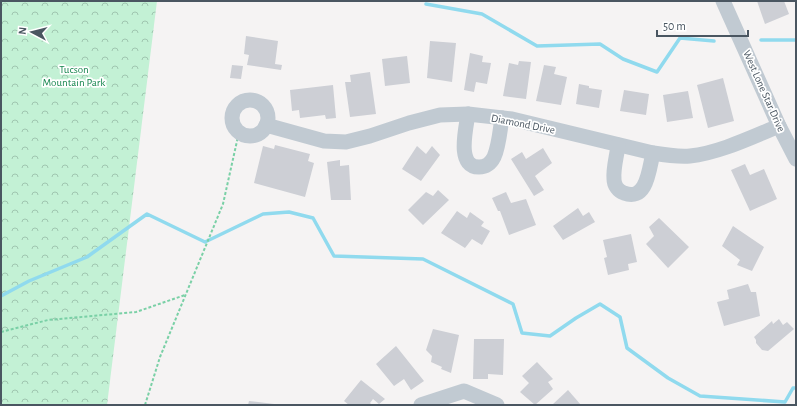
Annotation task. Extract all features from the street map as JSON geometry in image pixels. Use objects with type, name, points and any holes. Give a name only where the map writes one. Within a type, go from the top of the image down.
[{"type":"street","name":"West Lone Star Drive","points":[[723,1],[779,126],[796,159]]},
{"type":"street","points":[[250,100],[261,104],[267,114],[266,125],[263,130],[253,136],[247,136],[239,132],[233,125],[233,113],[239,104],[250,100]]},
{"type":"street","name":"Diamond Drive","points":[[266,125],[324,141],[346,142],[370,136],[409,122],[440,115],[468,114],[512,119],[653,153],[674,156],[690,156],[711,152],[779,126]]},
{"type":"street","points":[[468,114],[464,149],[465,157],[469,163],[475,167],[482,167],[488,164],[493,158],[496,152],[502,118]]},
{"type":"street","points":[[618,145],[614,179],[616,187],[621,192],[629,195],[636,194],[642,190],[646,184],[653,153]]},
{"type":"street","points":[[421,405],[464,392],[498,405]]},
{"type":"path","points":[[145,405],[160,357],[223,204],[239,132]]},
{"type":"path","points":[[1,332],[48,320],[136,312],[186,295]]},
{"type":"green space","name":"Tucson Mountain Park","points":[[1,1],[157,1],[107,405],[1,405]]},
{"type":"building","points":[[757,1],[784,1],[789,14],[765,24]]},
{"type":"building","points":[[246,36],[278,41],[275,64],[282,65],[281,70],[247,65],[249,55],[244,54]]},
{"type":"building","points":[[430,41],[456,43],[452,82],[427,78]]},
{"type":"building","points":[[470,53],[483,56],[482,62],[491,63],[487,84],[476,82],[474,92],[464,90]]},
{"type":"building","points":[[407,56],[410,83],[385,86],[382,59]]},
{"type":"building","points":[[519,61],[531,62],[526,99],[503,96],[509,63],[518,65]]},
{"type":"building","points":[[232,65],[243,66],[241,79],[230,78]]},
{"type":"building","points":[[544,65],[556,67],[554,74],[567,77],[561,105],[536,101]]},
{"type":"building","points":[[370,72],[376,114],[350,117],[345,82],[351,82],[350,75]]},
{"type":"building","points":[[723,78],[734,121],[708,128],[697,85]]},
{"type":"building","points":[[579,84],[589,86],[589,88],[602,90],[599,108],[576,104]]},
{"type":"building","points":[[333,85],[336,118],[326,119],[325,115],[300,118],[299,110],[292,111],[290,90]]},
{"type":"building","points":[[624,90],[649,94],[646,115],[620,111]]},
{"type":"building","points":[[688,91],[693,118],[667,122],[663,95]]},
{"type":"building","points":[[275,145],[310,154],[308,161],[314,163],[305,197],[254,183],[263,146],[274,149]]},
{"type":"building","points":[[417,146],[426,154],[432,146],[440,155],[421,181],[402,169]]},
{"type":"building","points":[[543,148],[552,163],[535,176],[544,190],[534,196],[511,159],[522,152],[526,159]]},
{"type":"building","points":[[340,160],[340,166],[349,165],[351,200],[331,200],[327,162]]},
{"type":"building","points":[[745,164],[750,175],[764,169],[777,199],[750,211],[731,170]]},
{"type":"building","points":[[438,190],[449,200],[423,225],[408,210],[426,192],[433,196]]},
{"type":"building","points":[[506,192],[511,203],[526,199],[536,225],[509,235],[500,211],[498,211],[492,198]]},
{"type":"building","points":[[578,208],[583,216],[589,212],[595,222],[563,240],[553,226]]},
{"type":"building","points":[[457,211],[467,218],[470,212],[484,222],[481,226],[490,231],[482,245],[472,239],[465,248],[441,233]]},
{"type":"building","points":[[659,218],[689,247],[668,268],[646,244],[654,236],[649,227]]},
{"type":"building","points":[[733,226],[764,247],[752,271],[737,265],[740,260],[722,246]]},
{"type":"building","points":[[631,234],[637,262],[628,264],[629,270],[608,275],[604,258],[607,257],[603,240]]},
{"type":"building","points":[[748,284],[751,292],[756,292],[760,316],[724,326],[717,302],[729,299],[727,290]]},
{"type":"building","points":[[779,319],[783,325],[787,322],[794,329],[768,351],[762,350],[756,343],[754,337],[772,321],[773,324]]},
{"type":"building","points":[[433,329],[459,335],[451,373],[441,369],[442,367],[431,362],[432,356],[426,350]]},
{"type":"building","points":[[474,339],[504,339],[503,375],[488,374],[488,379],[473,379]]},
{"type":"building","points":[[396,346],[424,381],[411,390],[404,379],[394,386],[376,364]]},
{"type":"building","points":[[537,362],[553,379],[548,382],[553,389],[535,405],[520,392],[529,383],[522,376]]},
{"type":"building","points":[[361,380],[385,399],[379,404],[373,399],[370,403],[372,405],[349,405],[344,401]]},
{"type":"building","points":[[568,390],[581,405],[552,405]]},
{"type":"building","points":[[249,401],[274,404],[274,405],[248,405]]},
{"type":"waterway","points":[[426,4],[482,14],[537,46],[600,44],[623,59],[657,72],[680,38],[714,41]]},
{"type":"waterway","points":[[761,40],[796,40]]},
{"type":"waterway","points":[[1,296],[29,281],[87,257],[147,214],[205,242],[263,214],[289,212],[313,218],[334,256],[423,259],[513,304],[522,333],[550,336],[600,304],[620,317],[627,348],[668,378],[700,396],[785,402],[793,388],[796,388]]}]
